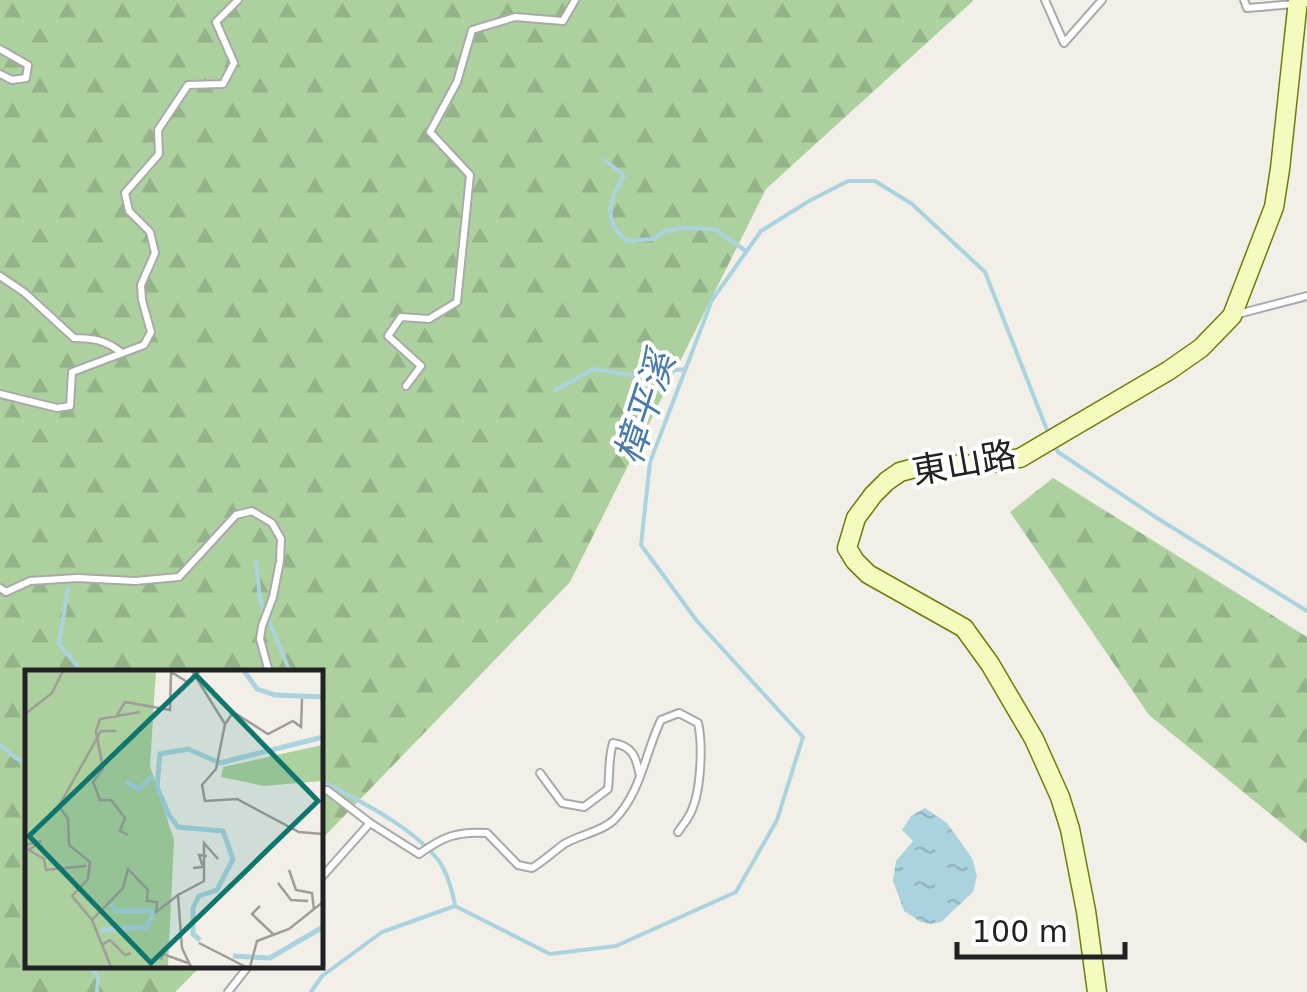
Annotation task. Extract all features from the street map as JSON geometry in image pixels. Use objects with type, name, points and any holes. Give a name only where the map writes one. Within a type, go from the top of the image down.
[{"type":"street","name":"東山路","points":[[1096,992],[1070,829],[1034,739],[964,628],[868,574],[848,548],[856,518],[887,481],[900,472],[922,466],[985,464],[1020,458],[1168,371],[1201,348],[1232,316],[1274,207],[1301,2]]},
{"type":"lane","points":[[0,394],[57,408],[70,406],[72,372],[144,344],[152,332],[141,286],[155,252],[150,232],[130,211],[125,193],[159,154],[158,130],[188,85],[223,84],[234,63],[216,22],[238,0]]},
{"type":"lane","points":[[406,386],[421,366],[388,336],[400,317],[430,319],[456,302],[470,175],[430,132],[456,82],[472,30],[515,17],[563,21],[576,0]]},
{"type":"lane","points":[[1045,0],[1064,43],[1102,0]]},
{"type":"lane","points":[[1244,0],[1247,8],[1301,2]]},
{"type":"lane","points":[[0,49],[28,65],[26,78],[12,80],[0,74]]},
{"type":"lane","points":[[0,276],[25,293],[74,338],[96,338],[122,353]]},
{"type":"lane","points":[[1232,316],[1307,296]]},
{"type":"lane","points":[[0,588],[6,592],[30,581],[77,578],[136,581],[179,577],[236,515],[252,511],[272,522],[281,539],[280,561],[260,639],[268,670]]},
{"type":"lane","points":[[322,792],[328,790],[419,854],[445,836],[487,833],[518,865],[532,868],[562,846],[612,822],[646,766],[661,720],[679,713],[698,723],[701,736],[692,809],[678,832]]},
{"type":"lane","points":[[540,773],[562,803],[584,807],[608,789],[613,743],[624,745],[635,755],[640,776]]},
{"type":"lane","points":[[322,877],[370,823]]},
{"type":"lane","points":[[228,992],[248,967]]},
{"type":"green space","points":[[0,0],[974,0],[766,189],[570,582],[322,839],[322,670],[25,670],[25,967],[200,967],[175,992],[0,992]]},
{"type":"green space","points":[[1053,478],[1307,637],[1307,844],[1149,715],[1010,512]]},
{"type":"water","points":[[925,808],[947,823],[972,858],[977,876],[973,892],[941,922],[931,924],[904,911],[893,881],[896,861],[913,841],[902,830],[911,816]]},
{"type":"waterway","points":[[605,160],[624,176],[610,210],[614,226],[627,241],[653,239],[665,231],[681,228],[715,229],[746,251]]},
{"type":"waterway","name":"樟平溪","points":[[311,992],[322,976],[382,932],[455,906],[550,954],[616,946],[736,892],[777,820],[803,737],[697,621],[641,545],[650,462],[712,300],[761,231],[848,181],[875,181],[912,204],[985,272],[1049,435]]},
{"type":"waterway","points":[[556,390],[593,369],[631,375],[685,369]]},
{"type":"waterway","name":"樟平溪","points":[[1053,443],[1058,452],[1157,518],[1307,611]]},
{"type":"waterway","points":[[256,562],[260,599],[289,670]]},
{"type":"waterway","points":[[68,588],[59,644],[80,670]]},
{"type":"waterway","points":[[0,745],[25,760]]},
{"type":"waterway","points":[[322,776],[324,782],[386,816],[428,849],[445,871],[455,905]]},
{"type":"waterway","points":[[91,967],[98,978],[97,992]]}]
